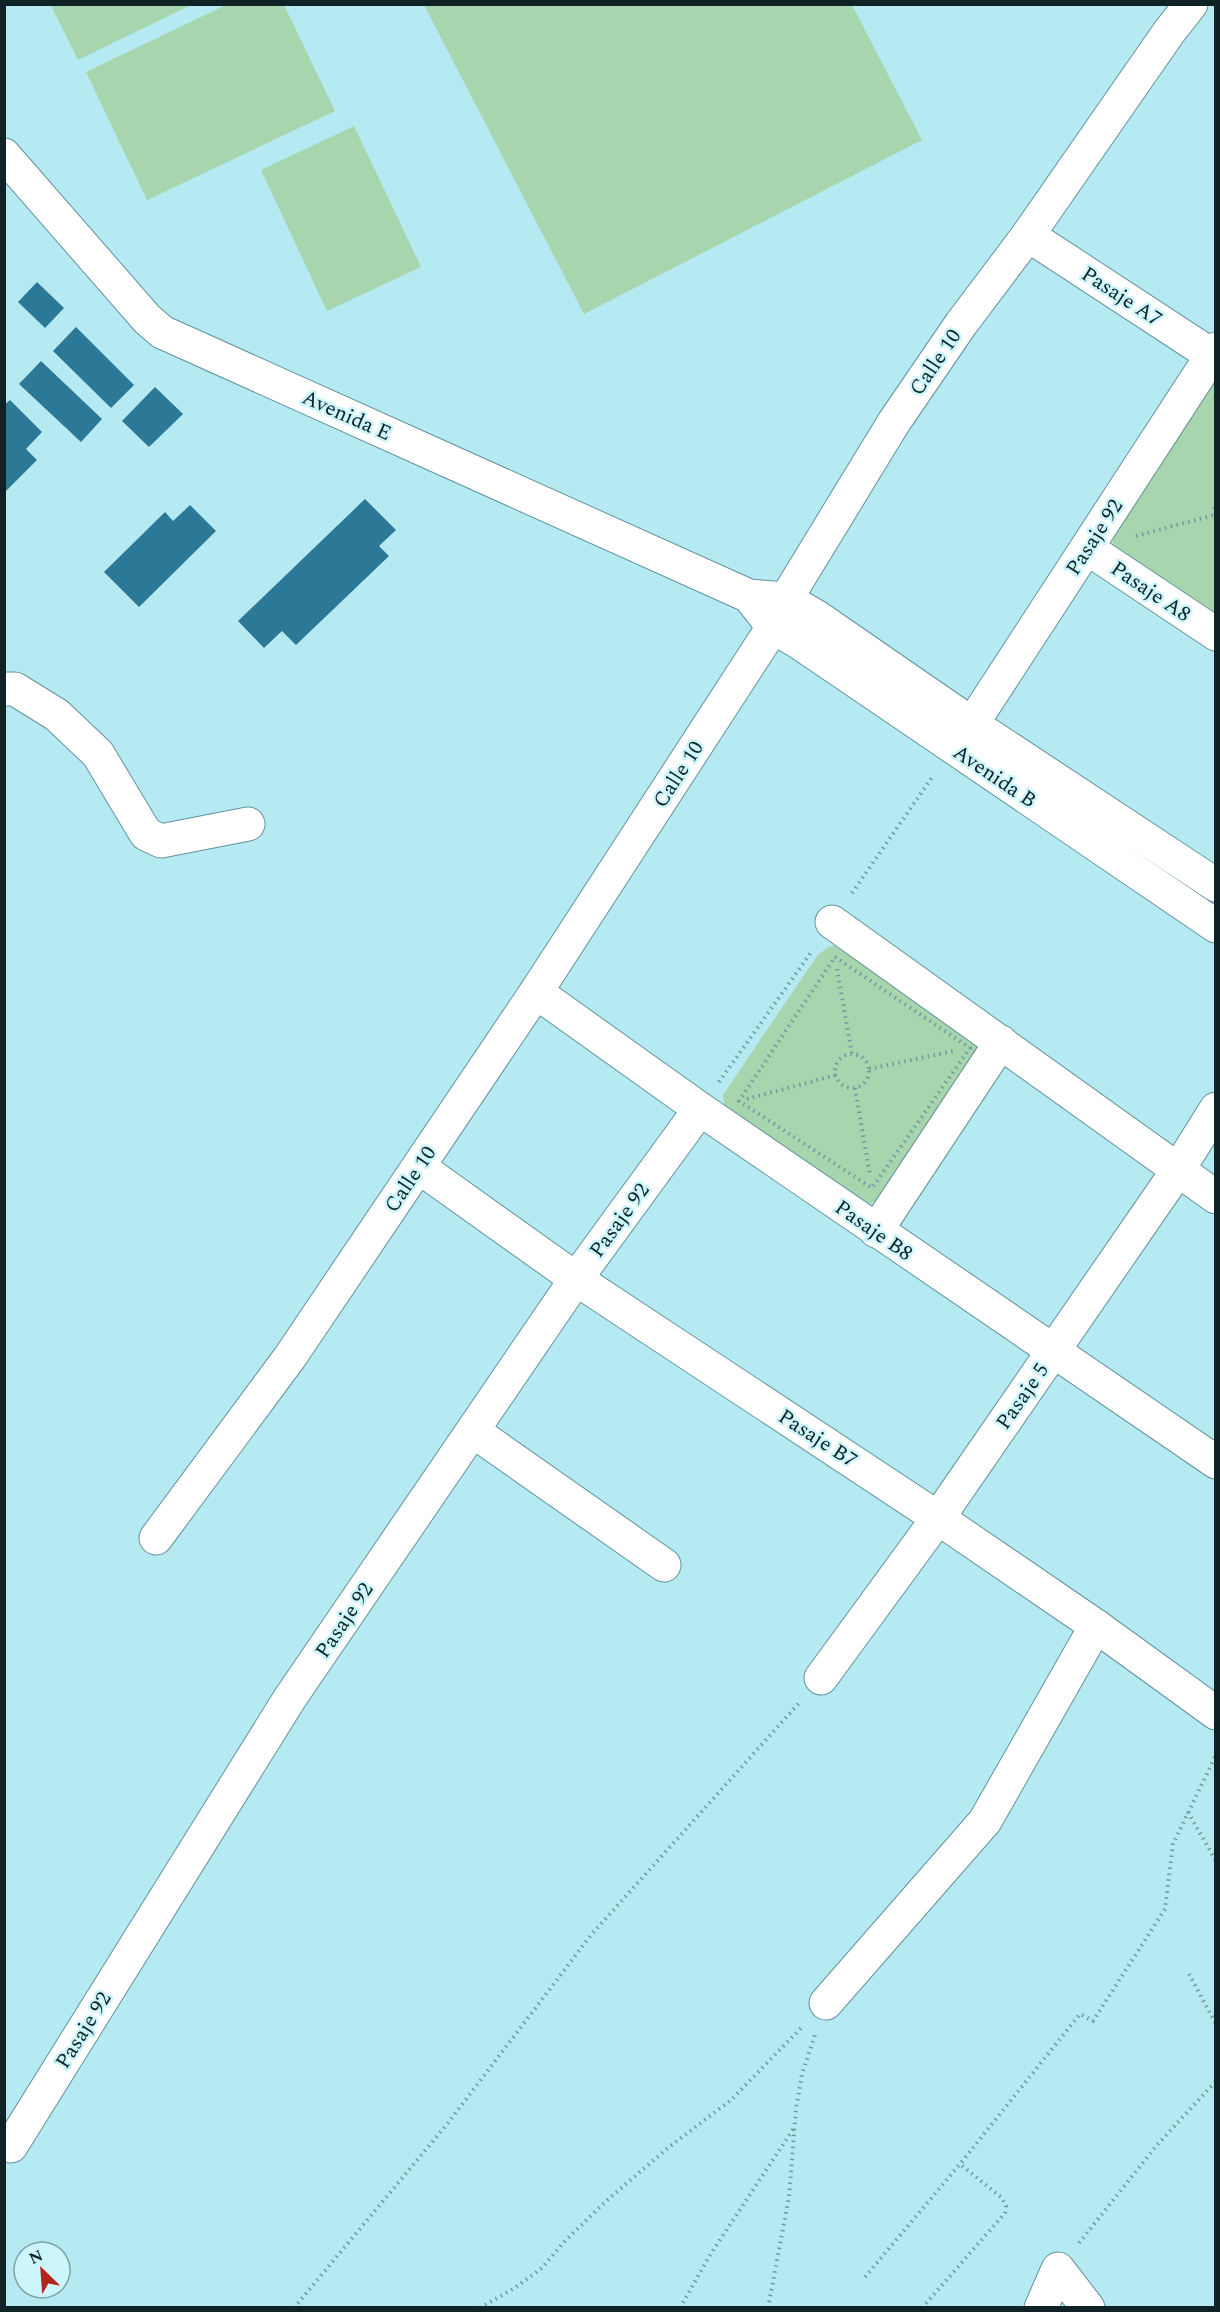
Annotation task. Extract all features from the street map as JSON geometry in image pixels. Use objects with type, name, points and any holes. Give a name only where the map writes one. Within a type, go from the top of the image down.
[{"type":"street","name":"Calle 10","points":[[156,1538],[290,1357],[536,992],[780,613],[894,422],[961,324],[1028,235],[1169,32],[1191,4]]},
{"type":"street","name":"Avenida E","points":[[4,155],[147,320],[162,332],[749,596],[780,613]]},
{"type":"street","name":"Pasaje A7","points":[[1028,235],[1214,354]]},
{"type":"street","name":"Pasaje 92","points":[[972,724],[1214,354]]},
{"type":"street","name":"Pasaje A8","points":[[1087,548],[1215,634]]},
{"type":"street","name":"Avenida B","points":[[780,613],[817,617],[972,724],[1215,885]]},
{"type":"street","name":"Avenida B","points":[[780,613],[800,643],[1215,926]]},
{"type":"street","points":[[4,689],[15,689],[57,716],[98,754],[146,834],[161,841],[248,824]]},
{"type":"street","points":[[832,922],[986,1045],[1178,1170],[1215,1197]]},
{"type":"street","name":"Pasaje B8","points":[[536,992],[700,1110],[1215,1462]]},
{"type":"street","points":[[876,1231],[986,1045]]},
{"type":"street","name":"Pasaje 5","points":[[821,1678],[938,1518],[1178,1170],[1215,1109]]},
{"type":"street","name":"Pasaje 92","points":[[11,2146],[290,1698],[576,1279],[700,1110]]},
{"type":"street","name":"Pasaje B7","points":[[418,1167],[576,1279],[938,1518],[1096,1626],[1215,1713]]},
{"type":"street","points":[[473,1431],[664,1565]]},
{"type":"street","points":[[826,2003],[985,1821],[1096,1626]]},
{"type":"street","points":[[1041,2307],[1058,2269],[1088,2307]]},
{"type":"path","points":[[1127,538],[1215,517],[1215,502]]},
{"type":"path","points":[[834,957],[986,1045]]},
{"type":"path","points":[[834,957],[852,1054]]},
{"type":"path","points":[[739,1101],[834,957]]},
{"type":"path","points":[[869,1069],[986,1045]]},
{"type":"path","points":[[872,1188],[986,1045]]},
{"type":"path","points":[[852,1054],[862,1056],[869,1064],[870,1075],[864,1084],[855,1088],[846,1088],[839,1083],[835,1067],[839,1060],[852,1054]]},
{"type":"path","points":[[739,1101],[836,1075]]},
{"type":"path","points":[[855,1088],[872,1188]]},
{"type":"path","points":[[739,1101],[872,1188]]},
{"type":"path","points":[[294,2307],[448,2122],[591,1935],[821,1678]]},
{"type":"path","points":[[865,2277],[960,2164],[1080,2014],[1093,2021],[1165,1909],[1173,1844],[1215,1755]]},
{"type":"path","points":[[1188,1812],[1215,1861]]},
{"type":"path","points":[[1189,1974],[1215,2024]]},
{"type":"path","points":[[768,2307],[789,2197],[794,2128],[802,2074],[826,2003]]},
{"type":"path","points":[[480,2307],[516,2288],[542,2268],[563,2243],[605,2202],[669,2147],[731,2100],[826,2003]]},
{"type":"path","points":[[1096,2221],[1157,2145],[1215,2081]]},
{"type":"path","points":[[680,2307],[722,2236],[794,2128]]},
{"type":"path","points":[[922,2307],[1005,2213],[1006,2206],[1002,2198],[960,2164]]},
{"type":"green space","points":[[228,4],[284,5],[335,111],[147,200],[86,72]]},
{"type":"green space","points":[[51,5],[191,5],[78,60]]},
{"type":"green space","points":[[424,5],[852,5],[922,140],[584,314]]},
{"type":"green space","points":[[354,126],[421,267],[327,311],[261,170]]},
{"type":"green space","points":[[1215,378],[1215,616],[1113,549],[1112,529]]},
{"type":"green space","points":[[841,944],[981,1036],[987,1054],[886,1197],[867,1205],[725,1112],[723,1095],[817,956],[828,947]]},
{"type":"building","points":[[37,282],[64,308],[45,328],[18,302]]},
{"type":"building","points":[[76,327],[134,385],[111,408],[53,351]]},
{"type":"building","points":[[41,361],[102,419],[81,442],[19,384]]},
{"type":"building","points":[[155,387],[183,414],[149,447],[122,421]]},
{"type":"building","points":[[10,400],[42,432],[26,449],[37,460],[4,493],[4,405]]},
{"type":"building","points":[[365,499],[396,530],[379,546],[389,556],[296,645],[282,631],[264,648],[238,621]]},
{"type":"building","points":[[190,505],[216,531],[139,607],[104,572],[165,512],[173,521]]}]
